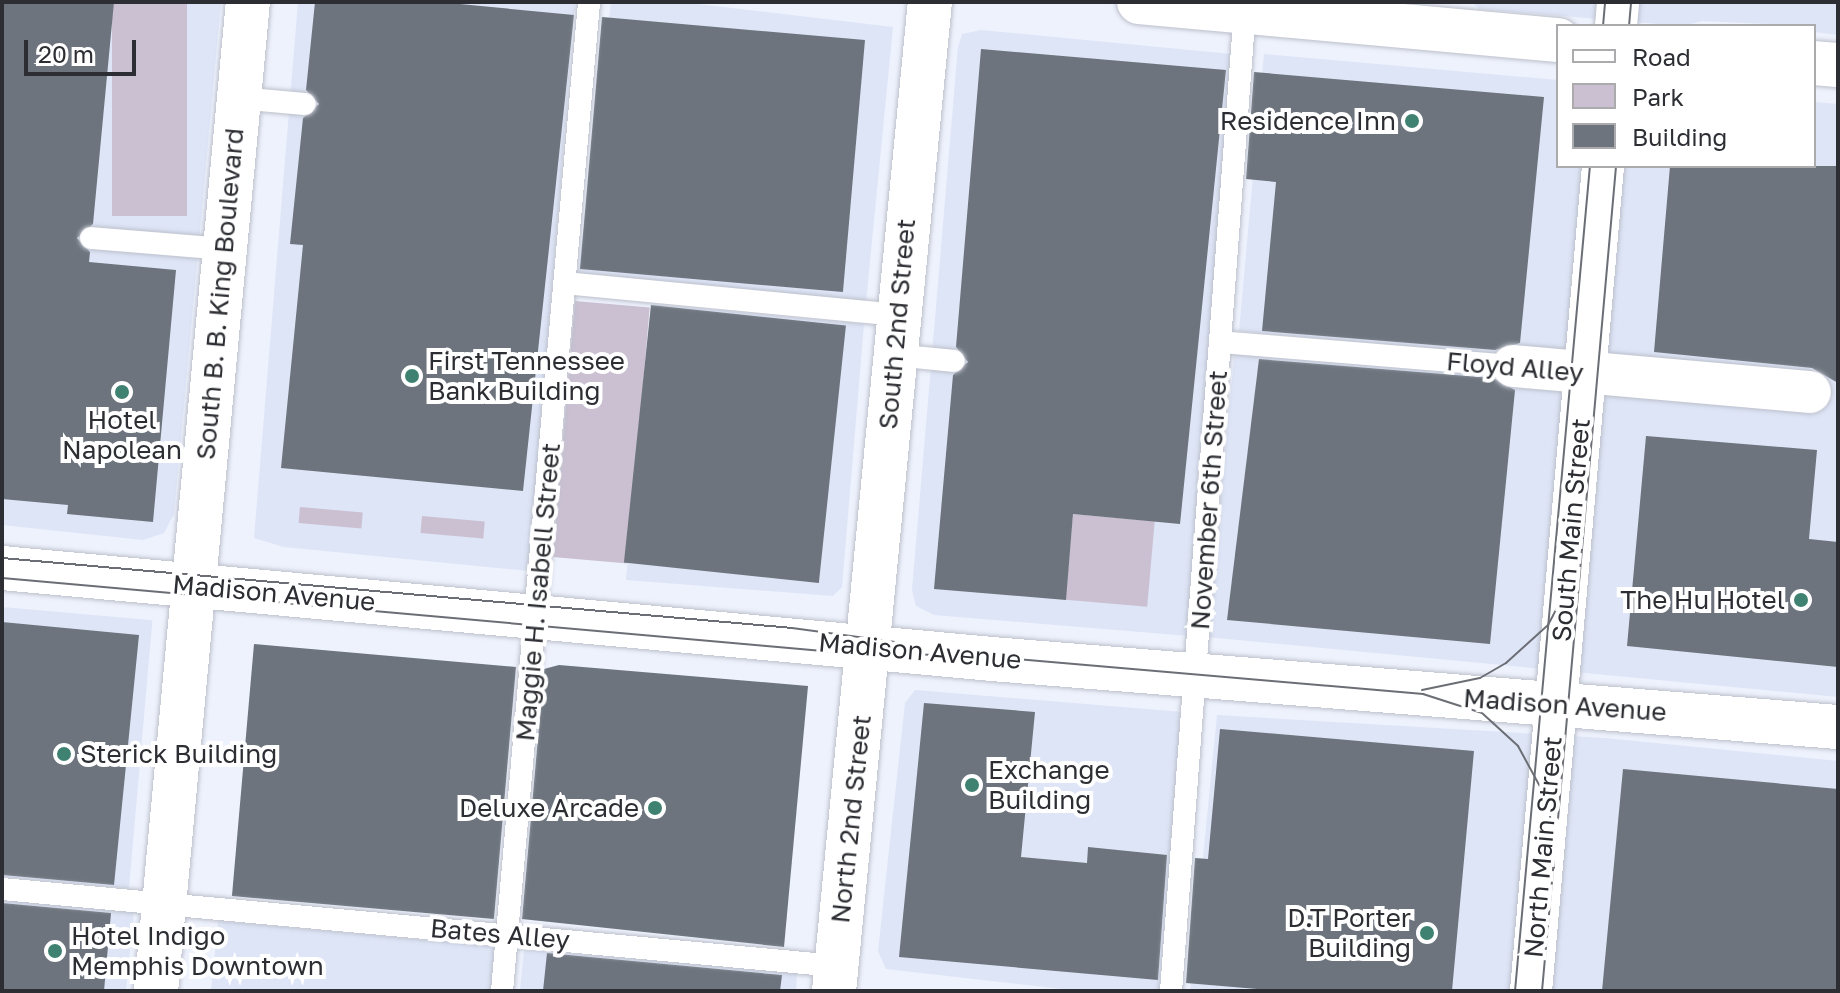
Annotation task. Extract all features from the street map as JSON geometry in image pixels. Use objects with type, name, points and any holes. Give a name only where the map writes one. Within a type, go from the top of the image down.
[{"type":"street","name":"South B. B. King Boulevard","points":[[156,991],[248,2]]},
{"type":"street","name":"South 2nd Street","points":[[870,646],[896,335],[930,2]]},
{"type":"street","points":[[1139,2],[1556,40]]},
{"type":"street","points":[[1616,24],[1618,2]]},
{"type":"street","points":[[1816,63],[1838,65]]},
{"type":"street","name":"South Main Street","points":[[1556,703],[1603,168]]},
{"type":"street","name":"Floyd Alley","points":[[1513,366],[1826,394]]},
{"type":"street","name":"Madison Avenue","points":[[2,568],[1195,675],[1838,727]]},
{"type":"street","name":"North 2nd Street","points":[[835,978],[870,646]]},
{"type":"street","name":"North Main Street","points":[[1531,991],[1556,703]]},
{"type":"lane","name":"Maggie H. Isabell Street","points":[[502,991],[589,2]]},
{"type":"lane","name":"November 6th Street","points":[[1171,991],[1245,10]]},
{"type":"lane","points":[[238,98],[305,104]]},
{"type":"lane","points":[[91,238],[224,249]]},
{"type":"lane","points":[[565,283],[896,335],[954,361]]},
{"type":"lane","name":"Floyd Alley","points":[[1220,342],[1513,366]]},
{"type":"lane","name":"Bates Alley","points":[[2,889],[507,935],[835,978]]},
{"type":"shaded area","points":[[2,2],[221,2],[174,514],[164,533],[143,540],[2,525]]},
{"type":"shaded area","points":[[298,2],[575,2],[529,571],[284,547],[254,538]]},
{"type":"shaded area","points":[[611,2],[680,2],[893,27],[866,302],[578,275]]},
{"type":"shaded area","points":[[1472,2],[1838,2],[1838,35],[1816,32],[1816,24],[1702,21],[1659,24],[1479,9]]},
{"type":"shaded area","points":[[981,30],[1231,54],[1189,636],[934,615],[916,606],[912,590],[958,47],[962,34]]},
{"type":"shaded area","points":[[1264,54],[1556,80],[1556,168],[1816,168],[1816,102],[1838,104],[1838,697],[1207,637],[1235,347],[1513,357],[1239,331]]},
{"type":"shaded area","points":[[651,304],[864,324],[842,587],[833,596],[626,580]]},
{"type":"shaded area","name":"Sterick Building","points":[[2,607],[152,620],[129,888],[2,877]]},
{"type":"shaded area","points":[[915,690],[1183,712],[1159,991],[1081,991],[886,969],[878,951],[905,703]]},
{"type":"shaded area","points":[[1217,715],[1605,738],[1838,761],[1838,991],[1190,991]]},
{"type":"shaded area","name":"Hotel Indigo Memphis Downtown","points":[[2,898],[134,911],[126,991],[2,991]]},
{"type":"shaded area","points":[[218,921],[499,947],[494,991],[211,991]]},
{"type":"shaded area","points":[[524,950],[797,972],[796,991],[520,991]]},
{"type":"green space","points":[[112,2],[187,2],[187,216],[112,216]]},
{"type":"green space","points":[[575,301],[650,308],[627,564],[553,557]]},
{"type":"green space","points":[[300,507],[363,512],[361,528],[299,523]]},
{"type":"green space","points":[[1073,514],[1155,521],[1147,607],[1066,600]]},
{"type":"green space","points":[[422,516],[485,521],[483,538],[421,533]]},
{"type":"building","points":[[2,2],[114,2],[93,224],[77,238],[90,252],[89,262],[176,270],[153,522],[67,514],[68,505],[2,499]]},
{"type":"building","points":[[315,2],[439,2],[574,15],[523,491],[281,468],[303,245],[290,244],[303,118],[319,104],[306,90]]},
{"type":"building","points":[[602,17],[865,40],[843,292],[580,269]]},
{"type":"building","points":[[981,49],[1226,70],[1180,524],[1073,514],[1066,600],[934,589],[953,375],[968,362],[956,347]]},
{"type":"building","points":[[1254,72],[1544,97],[1520,343],[1495,350],[1262,331],[1276,182],[1246,179]]},
{"type":"building","points":[[1838,166],[1838,383],[1812,368],[1654,352],[1670,168]]},
{"type":"building","points":[[651,305],[846,325],[819,583],[624,563]]},
{"type":"building","points":[[1259,359],[1493,378],[1515,390],[1490,644],[1227,620]]},
{"type":"building","points":[[1646,436],[1817,450],[1809,539],[1838,542],[1838,667],[1627,646]]},
{"type":"building","name":"Sterick Building","points":[[2,622],[139,635],[114,885],[2,875]]},
{"type":"building","points":[[254,644],[516,667],[494,919],[232,896]]},
{"type":"building","points":[[559,665],[808,686],[784,947],[522,919],[544,669]]},
{"type":"building","name":"Exchange Building","points":[[924,703],[1035,712],[1021,857],[1087,863],[1088,847],[1167,855],[1158,980],[899,957]]},
{"type":"building","points":[[1220,729],[1474,751],[1452,991],[1280,991],[1186,983],[1195,858],[1208,859]]},
{"type":"building","points":[[1623,769],[1838,789],[1838,991],[1602,991]]},
{"type":"building","name":"Hotel Indigo Memphis Downtown","points":[[2,903],[111,913],[104,991],[2,991]]},
{"type":"building","points":[[547,953],[782,975],[780,991],[543,991]]},
{"type":"tram line","points":[[1603,24],[1605,2]]},
{"type":"tram line","points":[[1629,24],[1631,2]]},
{"type":"tram line","points":[[1515,991],[1590,168]]},
{"type":"tram line","points":[[1558,819],[1616,168]]},
{"type":"tram line","points":[[2,558],[792,628],[917,645]]},
{"type":"tram line","points":[[1422,690],[1480,678],[1506,663],[1548,625],[1575,574]]},
{"type":"tram line","points":[[2,578],[823,651],[993,657],[1423,694],[1482,713],[1518,746],[1549,803],[1554,868]]},
{"type":"tram line","points":[[1542,991],[1554,859]]},
{"type":"place","name":"Residence Inn","points":[[1412,121]]},
{"type":"place","name":"First Tennessee Bank Building","points":[[412,376]]},
{"type":"place","name":"Hotel Napolean","points":[[122,392]]},
{"type":"place","name":"The Hu Hotel","points":[[1801,600]]},
{"type":"place","name":"Sterick Building","points":[[64,754]]},
{"type":"place","name":"Exchange Building","points":[[972,785]]},
{"type":"place","name":"Deluxe Arcade","points":[[655,808]]},
{"type":"place","name":"D.T Porter Building","points":[[1427,933]]},
{"type":"place","name":"Hotel Indigo Memphis Downtown","points":[[55,951]]}]
